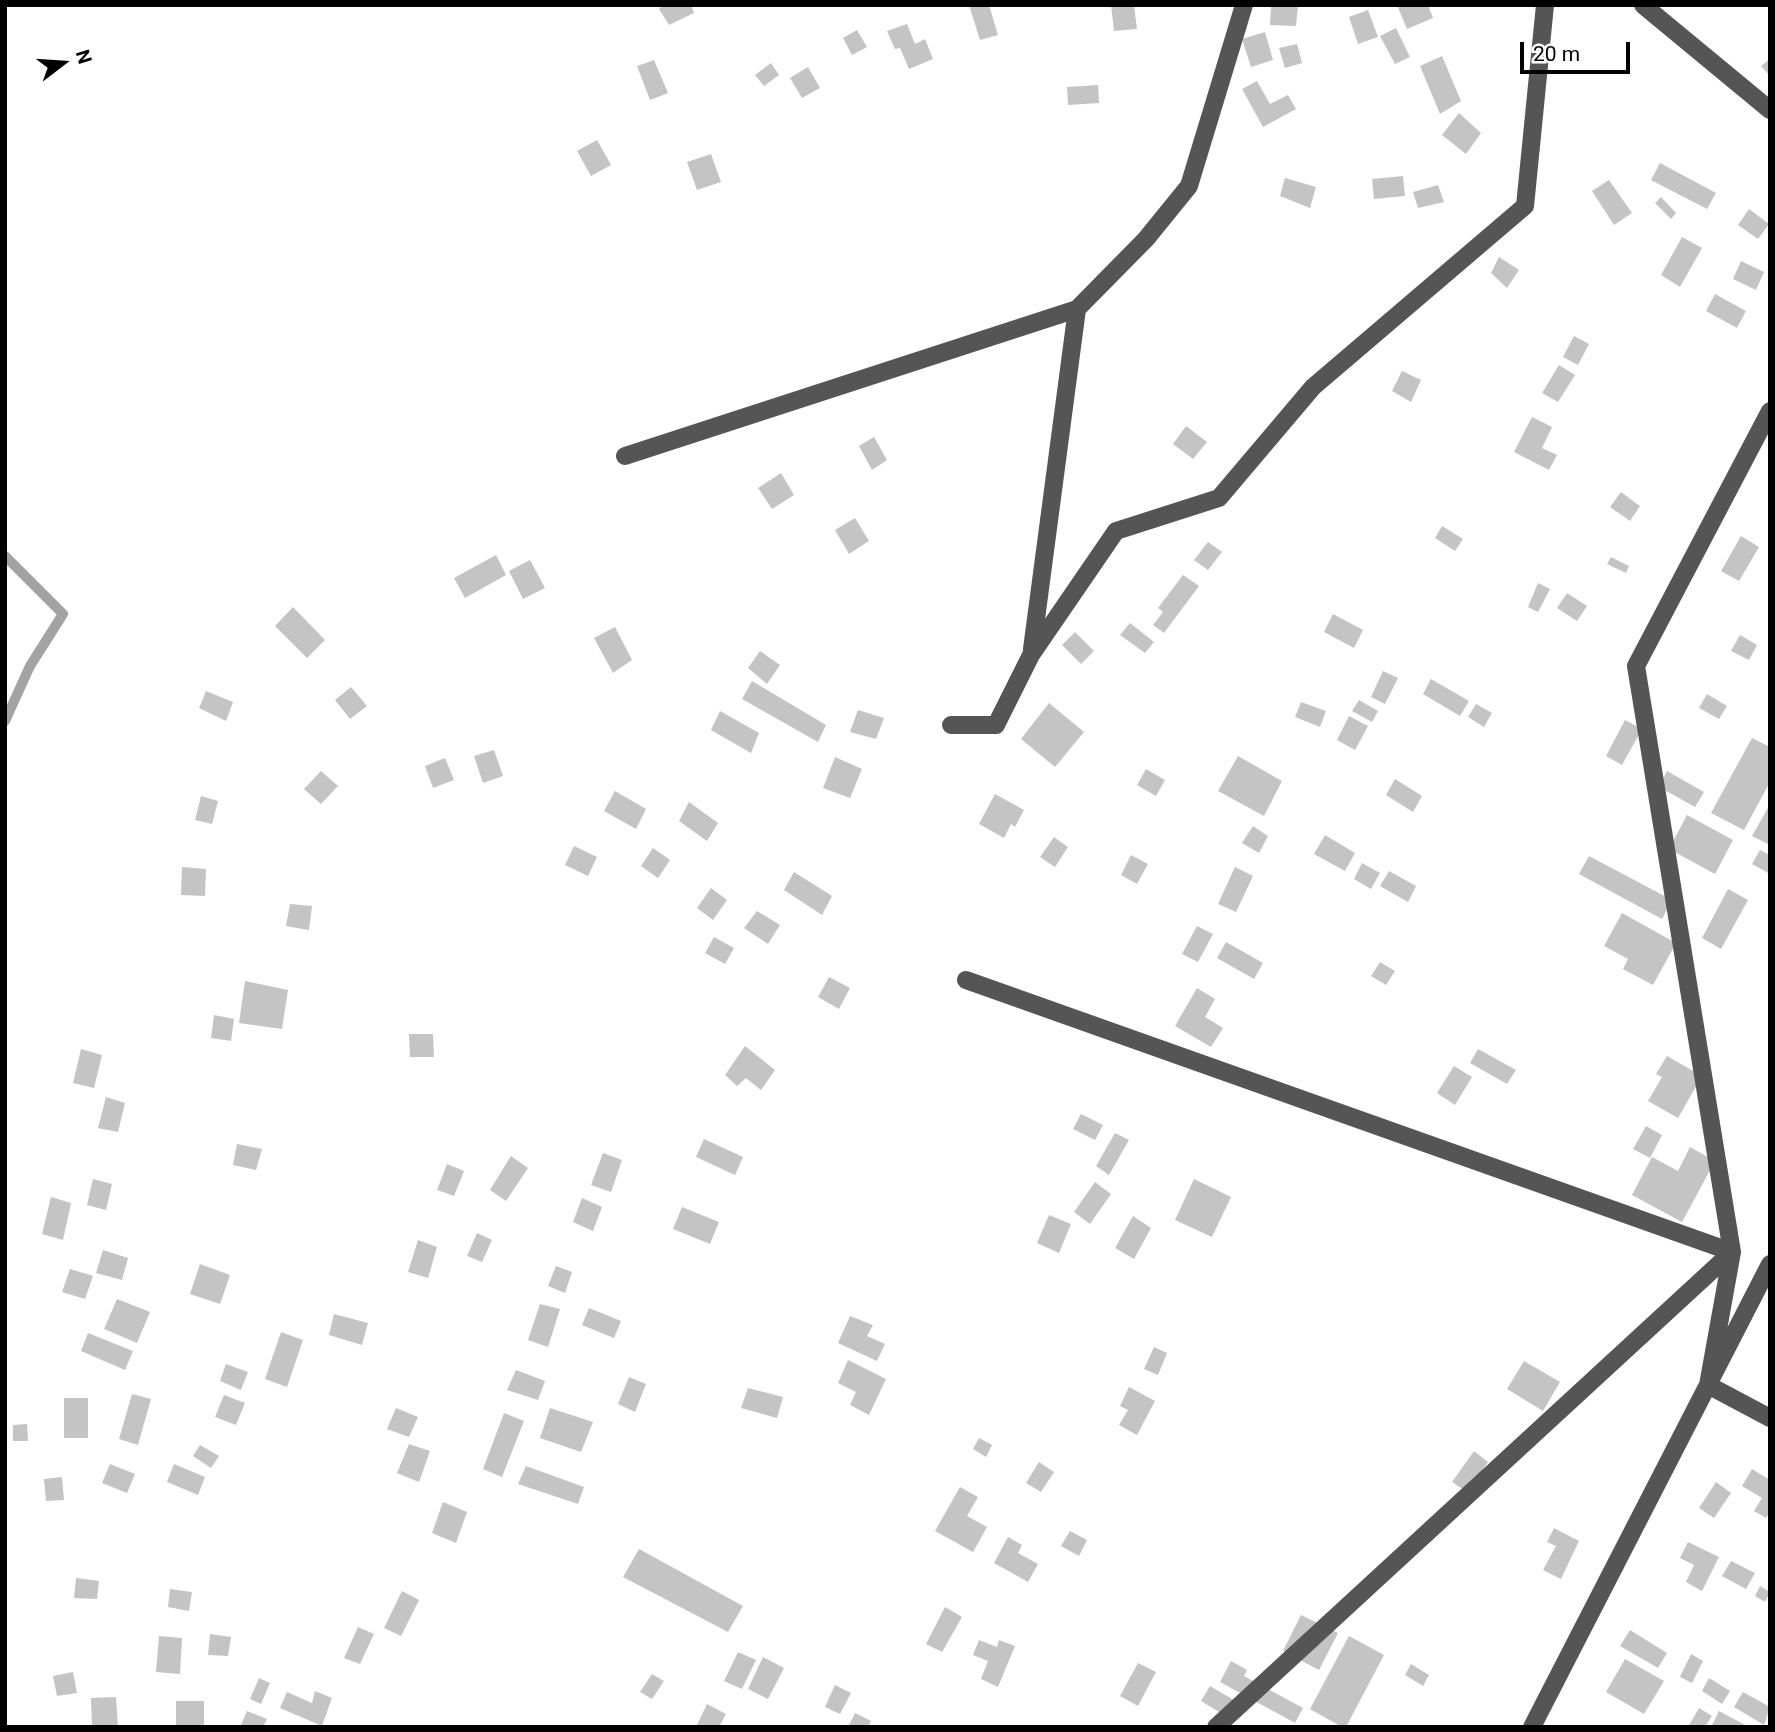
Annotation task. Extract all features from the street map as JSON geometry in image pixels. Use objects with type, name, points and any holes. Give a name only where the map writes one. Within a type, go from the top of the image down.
[{"type":"street","points":[[625,456],[1077,309],[1146,239],[1189,186],[1244,5]]},
{"type":"street","points":[[951,725],[996,725],[1031,655],[1116,531],[1219,498],[1313,387],[1525,206],[1545,5]]},
{"type":"street","points":[[1643,5],[1770,110]]},
{"type":"street","points":[[1031,655],[1077,309]]},
{"type":"street","points":[[1708,1385],[1732,1252],[1636,666],[1770,411]]},
{"type":"street","points":[[966,980],[1732,1252]]},
{"type":"street","points":[[1216,1727],[1732,1252]]},
{"type":"street","points":[[1532,1727],[1770,1265]]},
{"type":"street","points":[[1708,1385],[1770,1418]]},
{"type":"building","points":[[663,5],[691,5],[694,13],[669,25],[659,9]]},
{"type":"building","points":[[969,5],[989,5],[998,35],[980,40]]},
{"type":"building","points":[[1111,5],[1134,5],[1137,29],[1114,31]]},
{"type":"building","points":[[1298,5],[1296,26],[1270,25],[1271,6]]},
{"type":"building","points":[[1397,5],[1428,5],[1433,18],[1407,29]]},
{"type":"building","points":[[1368,10],[1378,37],[1358,44],[1349,17]]},
{"type":"building","points":[[907,24],[915,44],[925,39],[933,59],[909,69],[900,48],[895,49],[887,31]]},
{"type":"building","points":[[1396,28],[1410,57],[1395,64],[1380,36]]},
{"type":"building","points":[[857,30],[867,47],[852,55],[843,38]]},
{"type":"building","points":[[1265,32],[1273,60],[1251,67],[1242,39]]},
{"type":"building","points":[[1297,44],[1302,63],[1285,68],[1279,48]]},
{"type":"building","points":[[1442,56],[1461,101],[1440,114],[1420,66]]},
{"type":"building","points":[[1770,59],[1770,76],[1761,66]]},
{"type":"building","points":[[654,60],[668,93],[650,100],[637,66]]},
{"type":"building","points":[[771,63],[779,75],[764,86],[755,75]]},
{"type":"building","points":[[808,67],[820,88],[802,98],[790,78]]},
{"type":"building","points":[[1257,81],[1270,104],[1288,95],[1296,109],[1263,127],[1242,89]]},
{"type":"building","points":[[1098,85],[1099,103],[1068,105],[1067,87]]},
{"type":"building","points":[[1459,113],[1481,133],[1466,154],[1442,135]]},
{"type":"building","points":[[597,140],[611,165],[591,176],[577,151]]},
{"type":"building","points":[[711,154],[721,182],[697,190],[687,162]]},
{"type":"building","points":[[1660,163],[1716,193],[1707,209],[1651,180]]},
{"type":"building","points":[[1403,176],[1405,196],[1374,199],[1372,179]]},
{"type":"building","points":[[1285,178],[1316,187],[1310,208],[1280,196]]},
{"type":"building","points":[[1609,180],[1632,213],[1614,225],[1592,191]]},
{"type":"building","points":[[1438,185],[1444,202],[1418,208],[1413,192]]},
{"type":"building","points":[[1661,197],[1676,213],[1671,219],[1655,203]]},
{"type":"building","points":[[1749,209],[1769,224],[1758,239],[1738,225]]},
{"type":"building","points":[[1682,237],[1702,248],[1680,287],[1661,275]]},
{"type":"building","points":[[1499,257],[1519,270],[1507,288],[1491,273]]},
{"type":"building","points":[[1741,261],[1764,272],[1756,290],[1733,279]]},
{"type":"building","points":[[1715,294],[1746,311],[1737,328],[1706,311]]},
{"type":"building","points":[[1574,336],[1589,344],[1578,365],[1563,357]]},
{"type":"building","points":[[1559,365],[1575,375],[1558,402],[1542,393]]},
{"type":"building","points":[[1402,371],[1421,380],[1411,402],[1392,391]]},
{"type":"building","points":[[1532,417],[1552,427],[1542,448],[1557,455],[1549,470],[1514,452]]},
{"type":"building","points":[[1186,426],[1207,442],[1193,459],[1173,444]]},
{"type":"building","points":[[874,437],[887,460],[872,470],[859,446]]},
{"type":"building","points":[[781,473],[794,495],[772,509],[758,488]]},
{"type":"building","points":[[1621,492],[1640,506],[1630,521],[1610,507]]},
{"type":"building","points":[[855,518],[869,541],[849,554],[835,530]]},
{"type":"building","points":[[1442,526],[1463,539],[1455,551],[1435,538]]},
{"type":"building","points":[[1741,536],[1759,547],[1739,581],[1721,571]]},
{"type":"building","points":[[1208,542],[1222,552],[1208,570],[1194,560]]},
{"type":"building","points":[[496,555],[506,575],[465,598],[454,578]]},
{"type":"building","points":[[1611,557],[1629,566],[1626,573],[1607,564]]},
{"type":"building","points":[[530,560],[545,588],[523,599],[509,571]]},
{"type":"building","points":[[1183,575],[1199,586],[1164,633],[1153,625],[1163,612],[1158,608]]},
{"type":"building","points":[[1538,583],[1550,589],[1538,612],[1528,607]]},
{"type":"building","points":[[1567,593],[1587,606],[1577,621],[1557,608]]},
{"type":"building","points":[[293,607],[325,640],[307,658],[275,626]]},
{"type":"building","points":[[1333,614],[1363,630],[1354,648],[1324,632]]},
{"type":"building","points":[[1130,623],[1154,642],[1145,653],[1120,635]]},
{"type":"building","points":[[615,627],[632,660],[613,673],[594,638]]},
{"type":"building","points":[[1075,632],[1094,651],[1081,664],[1062,645]]},
{"type":"building","points":[[1740,635],[1757,645],[1749,660],[1731,651]]},
{"type":"building","points":[[760,651],[780,665],[767,684],[748,668]]},
{"type":"building","points":[[1383,671],[1398,678],[1385,704],[1371,697]]},
{"type":"building","points":[[1431,679],[1469,701],[1460,716],[1423,694]]},
{"type":"building","points":[[752,681],[826,725],[818,742],[742,699]]},
{"type":"building","points":[[351,687],[367,706],[350,719],[335,700]]},
{"type":"building","points":[[206,691],[233,702],[226,721],[199,708]]},
{"type":"building","points":[[1707,694],[1727,706],[1719,719],[1699,708]]},
{"type":"building","points":[[1359,700],[1378,711],[1372,722],[1352,711]]},
{"type":"building","points":[[1301,702],[1326,711],[1320,727],[1295,717]]},
{"type":"building","points":[[1049,703],[1084,732],[1055,767],[1021,739]]},
{"type":"building","points":[[1476,704],[1492,713],[1484,727],[1468,717]]},
{"type":"building","points":[[858,710],[884,718],[876,739],[850,732]]},
{"type":"building","points":[[720,711],[759,733],[751,753],[711,730]]},
{"type":"building","points":[[1349,716],[1368,726],[1355,750],[1337,740]]},
{"type":"building","points":[[1625,720],[1642,729],[1622,765],[1606,756]]},
{"type":"building","points":[[1752,738],[1770,747],[1770,782],[1744,830],[1711,813]]},
{"type":"building","points":[[494,750],[503,776],[483,783],[474,756]]},
{"type":"building","points":[[1238,756],[1282,781],[1264,816],[1218,791]]},
{"type":"building","points":[[835,757],[862,769],[850,798],[823,788]]},
{"type":"building","points":[[445,758],[454,780],[433,788],[425,766]]},
{"type":"building","points":[[1146,769],[1165,780],[1156,796],[1137,785]]},
{"type":"building","points":[[321,771],[338,786],[321,804],[304,789]]},
{"type":"building","points":[[1667,771],[1704,792],[1695,807],[1659,787]]},
{"type":"building","points":[[1395,779],[1422,796],[1413,812],[1386,795]]},
{"type":"building","points":[[615,791],[646,809],[636,829],[604,811]]},
{"type":"building","points":[[995,794],[1024,810],[1015,827],[1011,824],[1004,838],[979,824]]},
{"type":"building","points":[[201,796],[218,801],[212,824],[195,820]]},
{"type":"building","points":[[689,802],[718,823],[707,841],[679,821]]},
{"type":"building","points":[[1770,804],[1770,845],[1752,836]]},
{"type":"building","points":[[1687,815],[1733,840],[1715,874],[1669,849]]},
{"type":"building","points":[[1253,826],[1268,836],[1259,853],[1242,843]]},
{"type":"building","points":[[1325,835],[1355,853],[1345,871],[1314,854]]},
{"type":"building","points":[[1054,837],[1068,847],[1055,867],[1040,857]]},
{"type":"building","points":[[574,846],[597,857],[588,876],[565,865]]},
{"type":"building","points":[[653,848],[670,860],[658,878],[641,866]]},
{"type":"building","points":[[1760,850],[1770,855],[1770,874],[1752,864]]},
{"type":"building","points":[[1131,855],[1148,864],[1137,884],[1121,875]]},
{"type":"building","points":[[1589,856],[1672,900],[1662,919],[1579,874]]},
{"type":"building","points":[[1362,863],[1380,873],[1371,889],[1354,879]]},
{"type":"building","points":[[182,867],[206,869],[205,896],[181,895]]},
{"type":"building","points":[[1235,867],[1253,876],[1236,912],[1218,904]]},
{"type":"building","points":[[1389,871],[1416,886],[1408,902],[1380,886]]},
{"type":"building","points":[[794,872],[832,896],[822,915],[784,890]]},
{"type":"building","points":[[711,888],[727,900],[713,920],[697,908]]},
{"type":"building","points":[[1728,889],[1748,900],[1721,949],[1702,938]]},
{"type":"building","points":[[290,904],[312,906],[309,930],[286,926]]},
{"type":"building","points":[[757,911],[780,925],[768,944],[744,928]]},
{"type":"building","points":[[1622,913],[1676,943],[1653,985],[1623,969],[1628,959],[1604,946]]},
{"type":"building","points":[[1197,926],[1213,934],[1198,962],[1182,954]]},
{"type":"building","points":[[714,937],[734,948],[725,964],[705,953]]},
{"type":"building","points":[[1226,942],[1263,963],[1254,979],[1217,958]]},
{"type":"building","points":[[1380,962],[1395,971],[1386,985],[1371,976]]},
{"type":"building","points":[[829,977],[850,988],[839,1009],[818,997]]},
{"type":"building","points":[[245,981],[288,990],[282,1029],[239,1023]]},
{"type":"building","points":[[1197,988],[1215,999],[1205,1017],[1223,1028],[1211,1047],[1175,1026]]},
{"type":"building","points":[[214,1015],[234,1019],[231,1041],[211,1038]]},
{"type":"building","points":[[409,1034],[433,1034],[434,1057],[410,1057]]},
{"type":"building","points":[[745,1046],[775,1070],[761,1090],[746,1078],[737,1086],[725,1075]]},
{"type":"building","points":[[81,1049],[102,1055],[94,1088],[73,1083]]},
{"type":"building","points":[[1478,1049],[1516,1070],[1507,1084],[1470,1063]]},
{"type":"building","points":[[1667,1056],[1702,1076],[1678,1118],[1648,1101],[1662,1077],[1656,1074]]},
{"type":"building","points":[[1454,1066],[1472,1077],[1455,1105],[1437,1093]]},
{"type":"building","points":[[106,1097],[125,1103],[118,1132],[98,1128]]},
{"type":"building","points":[[1081,1114],[1103,1125],[1095,1140],[1073,1129]]},
{"type":"building","points":[[1646,1126],[1662,1135],[1650,1158],[1633,1149]]},
{"type":"building","points":[[1115,1133],[1129,1140],[1109,1175],[1096,1166]]},
{"type":"building","points":[[704,1139],[743,1157],[735,1175],[696,1157]]},
{"type":"building","points":[[237,1144],[262,1149],[256,1170],[233,1165]]},
{"type":"building","points":[[1690,1147],[1715,1161],[1682,1222],[1632,1195],[1652,1157],[1678,1171]]},
{"type":"building","points":[[603,1153],[622,1160],[611,1192],[591,1185]]},
{"type":"building","points":[[511,1156],[528,1168],[506,1201],[490,1190]]},
{"type":"building","points":[[447,1164],[464,1171],[454,1196],[437,1190]]},
{"type":"building","points":[[93,1179],[112,1184],[106,1210],[87,1205]]},
{"type":"building","points":[[1194,1179],[1231,1197],[1212,1237],[1175,1220]]},
{"type":"building","points":[[1095,1182],[1111,1194],[1090,1224],[1074,1212]]},
{"type":"building","points":[[51,1197],[71,1203],[63,1240],[42,1234]]},
{"type":"building","points":[[582,1198],[602,1207],[593,1231],[573,1222]]},
{"type":"building","points":[[682,1207],[719,1222],[710,1244],[673,1229]]},
{"type":"building","points":[[1049,1215],[1071,1224],[1059,1253],[1037,1243]]},
{"type":"building","points":[[1133,1216],[1151,1228],[1134,1259],[1115,1248]]},
{"type":"building","points":[[477,1233],[492,1240],[482,1262],[467,1256]]},
{"type":"building","points":[[418,1240],[437,1247],[428,1278],[408,1272]]},
{"type":"building","points":[[103,1250],[128,1258],[122,1280],[96,1273]]},
{"type":"building","points":[[200,1264],[230,1275],[220,1304],[190,1294]]},
{"type":"building","points":[[556,1266],[572,1272],[565,1293],[548,1286]]},
{"type":"building","points":[[70,1269],[93,1276],[85,1299],[62,1292]]},
{"type":"building","points":[[117,1299],[150,1312],[137,1343],[104,1329]]},
{"type":"building","points":[[540,1304],[560,1309],[548,1347],[528,1340]]},
{"type":"building","points":[[589,1308],[621,1321],[614,1338],[582,1325]]},
{"type":"building","points":[[334,1314],[368,1323],[362,1345],[329,1335]]},
{"type":"building","points":[[850,1316],[873,1325],[867,1336],[885,1344],[877,1361],[838,1343]]},
{"type":"building","points":[[281,1332],[303,1340],[287,1387],[265,1379]]},
{"type":"building","points":[[88,1333],[133,1351],[125,1370],[81,1351]]},
{"type":"building","points":[[1154,1347],[1167,1353],[1158,1375],[1144,1369]]},
{"type":"building","points":[[848,1360],[886,1379],[869,1415],[850,1405],[856,1392],[838,1383]]},
{"type":"building","points":[[1524,1361],[1560,1382],[1543,1411],[1507,1389]]},
{"type":"building","points":[[226,1364],[248,1372],[241,1390],[220,1381]]},
{"type":"building","points":[[516,1370],[545,1381],[538,1400],[507,1390]]},
{"type":"building","points":[[629,1377],[646,1384],[635,1412],[618,1404]]},
{"type":"building","points":[[1129,1387],[1155,1401],[1137,1435],[1119,1425],[1128,1410],[1120,1406]]},
{"type":"building","points":[[748,1388],[783,1397],[777,1418],[741,1408]]},
{"type":"building","points":[[132,1394],[151,1399],[138,1445],[119,1439]]},
{"type":"building","points":[[224,1395],[245,1403],[236,1425],[215,1417]]},
{"type":"building","points":[[64,1398],[88,1398],[88,1438],[64,1438]]},
{"type":"building","points":[[396,1408],[418,1417],[409,1437],[387,1429]]},
{"type":"building","points":[[550,1408],[593,1422],[581,1452],[540,1438]]},
{"type":"building","points":[[504,1413],[524,1421],[502,1477],[483,1469]]},
{"type":"building","points":[[27,1424],[28,1441],[13,1441],[13,1425]]},
{"type":"building","points":[[979,1438],[992,1445],[986,1457],[973,1449]]},
{"type":"building","points":[[409,1444],[430,1451],[419,1482],[397,1473]]},
{"type":"building","points":[[200,1445],[219,1456],[211,1468],[193,1456]]},
{"type":"building","points":[[1474,1451],[1488,1462],[1467,1492],[1452,1482]]},
{"type":"building","points":[[1039,1462],[1054,1472],[1041,1492],[1026,1483]]},
{"type":"building","points":[[110,1464],[135,1474],[127,1493],[102,1483]]},
{"type":"building","points":[[174,1464],[205,1477],[198,1495],[167,1482]]},
{"type":"building","points":[[526,1466],[584,1487],[578,1504],[518,1484]]},
{"type":"building","points":[[1752,1469],[1770,1480],[1770,1512],[1766,1518],[1754,1511],[1762,1498],[1742,1486]]},
{"type":"building","points":[[62,1477],[64,1500],[46,1501],[44,1479]]},
{"type":"building","points":[[1716,1482],[1731,1493],[1714,1518],[1699,1508]]},
{"type":"building","points":[[960,1487],[978,1497],[967,1516],[987,1527],[973,1552],[935,1531]]},
{"type":"building","points":[[443,1502],[467,1512],[456,1543],[432,1533]]},
{"type":"building","points":[[1554,1528],[1579,1541],[1561,1579],[1543,1570],[1556,1546],[1547,1542]]},
{"type":"building","points":[[1070,1531],[1087,1540],[1079,1556],[1061,1546]]},
{"type":"building","points":[[1008,1537],[1022,1545],[1018,1553],[1038,1564],[1028,1582],[994,1563]]},
{"type":"building","points":[[1688,1542],[1719,1557],[1702,1591],[1686,1582],[1694,1565],[1680,1558]]},
{"type":"building","points":[[639,1549],[743,1606],[728,1632],[623,1577]]},
{"type":"building","points":[[1731,1561],[1755,1573],[1746,1589],[1722,1576]]},
{"type":"building","points":[[76,1578],[99,1581],[97,1599],[74,1598]]},
{"type":"building","points":[[1760,1586],[1770,1592],[1765,1602],[1755,1596]]},
{"type":"building","points":[[170,1589],[192,1592],[189,1611],[168,1607]]},
{"type":"building","points":[[402,1591],[419,1600],[401,1636],[384,1628]]},
{"type":"building","points":[[945,1607],[962,1617],[942,1652],[926,1644]]},
{"type":"building","points":[[1301,1615],[1338,1633],[1319,1670],[1283,1651]]},
{"type":"building","points":[[358,1627],[374,1634],[360,1664],[344,1658]]},
{"type":"building","points":[[1630,1630],[1667,1653],[1658,1668],[1620,1646]]},
{"type":"building","points":[[210,1634],[231,1637],[228,1656],[208,1655]]},
{"type":"building","points":[[159,1636],[182,1638],[180,1674],[156,1672]]},
{"type":"building","points":[[1349,1636],[1384,1655],[1346,1727],[1342,1727],[1310,1709]]},
{"type":"building","points":[[979,1640],[997,1647],[999,1640],[1015,1646],[998,1687],[981,1679],[988,1661],[973,1655]]},
{"type":"building","points":[[738,1652],[756,1660],[742,1689],[724,1681]]},
{"type":"building","points":[[1691,1654],[1703,1661],[1692,1683],[1680,1677]]},
{"type":"building","points":[[763,1657],[784,1668],[768,1699],[748,1689]]},
{"type":"building","points":[[1625,1659],[1664,1681],[1644,1714],[1606,1692]]},
{"type":"building","points":[[1231,1661],[1247,1670],[1244,1676],[1303,1708],[1295,1723],[1220,1682]]},
{"type":"building","points":[[1138,1663],[1156,1672],[1138,1706],[1120,1696]]},
{"type":"building","points":[[1411,1664],[1429,1675],[1423,1686],[1405,1675]]},
{"type":"building","points":[[73,1672],[77,1693],[57,1696],[53,1676]]},
{"type":"building","points":[[652,1674],[664,1681],[652,1699],[640,1692]]},
{"type":"building","points":[[259,1678],[270,1683],[261,1704],[250,1699]]},
{"type":"building","points":[[1709,1678],[1730,1691],[1722,1704],[1702,1691]]},
{"type":"building","points":[[835,1685],[851,1693],[840,1714],[825,1707]]},
{"type":"building","points":[[1210,1686],[1239,1703],[1229,1718],[1201,1701]]},
{"type":"building","points":[[315,1691],[332,1698],[322,1726],[280,1708],[287,1692],[312,1703]]},
{"type":"building","points":[[1743,1692],[1770,1707],[1764,1725],[1734,1707]]},
{"type":"building","points":[[116,1697],[118,1727],[92,1727],[91,1698]]},
{"type":"building","points":[[176,1701],[204,1701],[204,1727],[176,1727]]},
{"type":"building","points":[[707,1704],[726,1714],[719,1727],[696,1727]]},
{"type":"building","points":[[1699,1708],[1712,1716],[1705,1727],[1688,1727]]},
{"type":"building","points":[[247,1711],[267,1719],[263,1727],[240,1727]]},
{"type":"building","points":[[1719,1711],[1749,1727],[1711,1727]]},
{"type":"building","points":[[855,1713],[871,1721],[868,1727],[848,1727]]},
{"type":"waterway","points":[[5,556],[63,614],[30,666],[5,721]]}]
